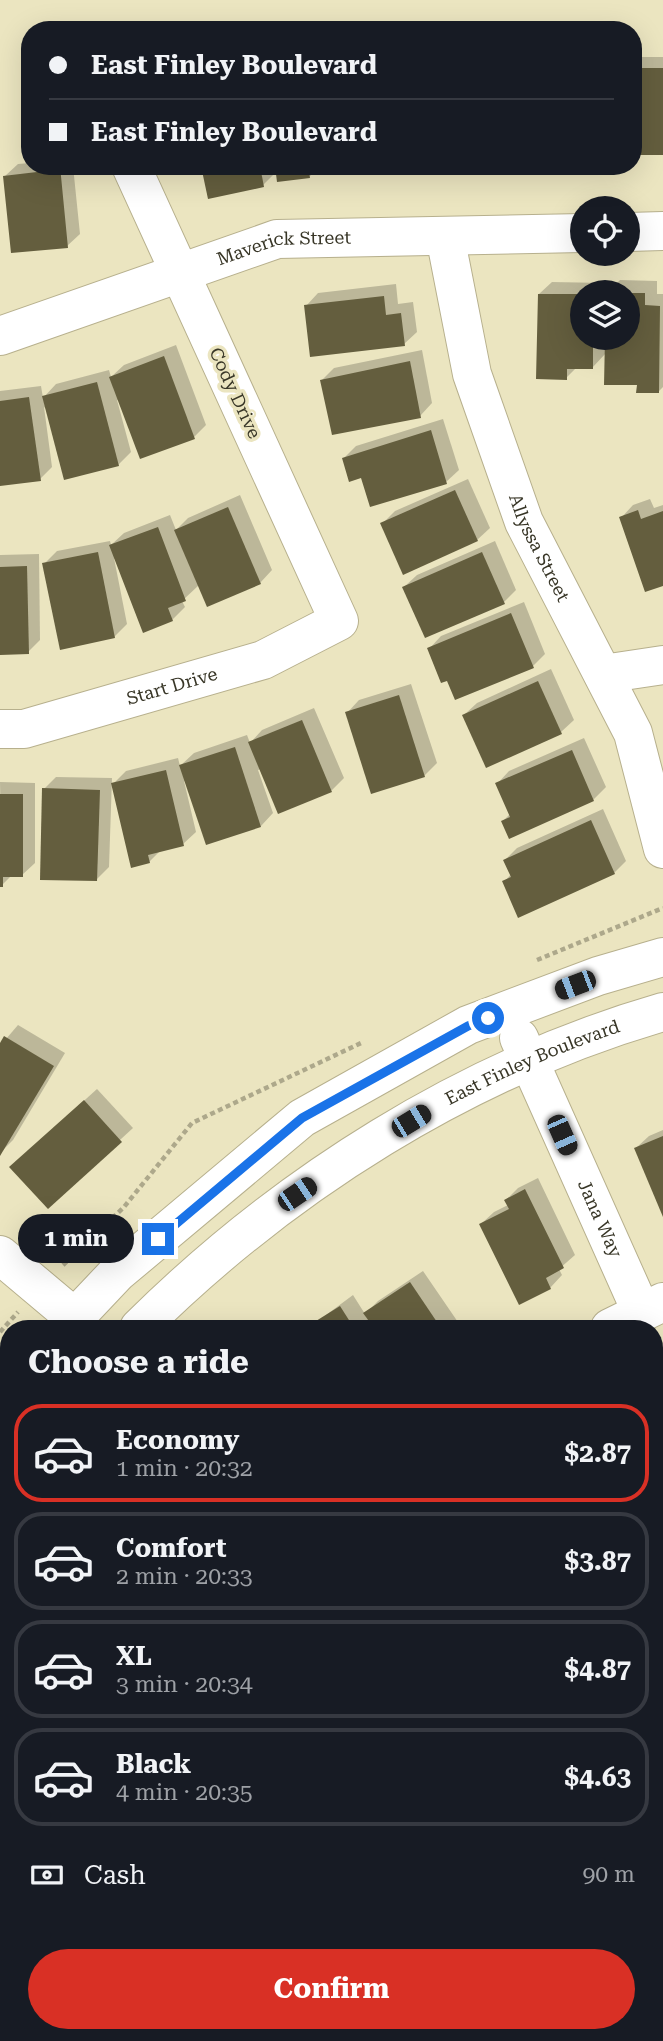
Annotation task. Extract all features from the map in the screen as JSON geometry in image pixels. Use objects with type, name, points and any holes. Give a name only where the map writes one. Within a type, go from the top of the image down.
[{"type":"street","name":"Cody Drive","points":[[135,175],[339,621]]},
{"type":"street","points":[[640,232],[663,231]]},
{"type":"street","name":"Maverick Street","points":[[0,336],[277,239],[570,233]]},
{"type":"street","name":"Allyssa Street","points":[[445,236],[472,374],[524,522],[633,733],[663,849]]},
{"type":"street","name":"Start Drive","points":[[0,729],[24,729],[263,660],[339,621]]},
{"type":"street","points":[[603,674],[663,665]]},
{"type":"street","points":[[73,1320],[117,1273],[302,1118],[468,1026],[597,976],[663,957]]},
{"type":"street","name":"Jana Way","points":[[507,1011],[638,1313]]},
{"type":"street","name":"East Finley Boulevard","points":[[147,1320],[190,1279],[297,1194],[431,1109],[528,1060],[589,1036],[663,1012]]},
{"type":"street","points":[[0,1255],[67,1320]]},
{"type":"building","points":[[642,68],[663,68],[663,155],[642,155]]},
{"type":"building","points":[[61,175],[68,248],[11,253],[3,176]]},
{"type":"building","points":[[203,175],[262,175],[264,187],[208,199]]},
{"type":"building","points":[[276,175],[310,175],[310,178],[277,182]]},
{"type":"building","points":[[640,293],[645,293],[645,305],[660,306],[659,393],[636,393],[637,385],[604,385],[605,350],[640,350]]},
{"type":"building","points":[[538,294],[570,294],[570,350],[593,350],[593,369],[567,369],[567,380],[536,379]]},
{"type":"building","points":[[384,296],[386,315],[401,313],[405,346],[310,357],[304,305]]},
{"type":"building","points":[[164,356],[195,439],[140,459],[109,377]]},
{"type":"building","points":[[410,361],[421,418],[332,435],[320,380]]},
{"type":"building","points":[[97,382],[119,466],[64,480],[42,396]]},
{"type":"building","points":[[29,397],[41,481],[0,486],[0,401]]},
{"type":"building","points":[[431,430],[447,484],[370,507],[361,478],[349,482],[342,458]]},
{"type":"building","points":[[455,490],[478,541],[403,575],[380,523]]},
{"type":"building","points":[[228,507],[261,584],[207,607],[174,530]]},
{"type":"building","points":[[638,510],[641,519],[663,511],[663,586],[645,592],[619,517]]},
{"type":"building","points":[[158,527],[186,601],[168,608],[173,621],[143,633],[109,545]]},
{"type":"building","points":[[98,552],[115,638],[60,650],[42,563]]},
{"type":"building","points":[[482,552],[505,604],[425,638],[402,587]]},
{"type":"building","points":[[27,566],[29,654],[0,655],[0,567]]},
{"type":"building","points":[[511,613],[534,668],[455,700],[447,681],[441,683],[427,648]]},
{"type":"building","points":[[538,681],[562,734],[486,768],[462,715]]},
{"type":"building","points":[[399,695],[425,777],[371,794],[345,712]]},
{"type":"building","points":[[302,720],[332,792],[278,814],[248,742]]},
{"type":"building","points":[[235,747],[261,827],[206,845],[179,765]]},
{"type":"building","points":[[572,750],[594,801],[509,839],[501,821],[510,817],[495,783]]},
{"type":"building","points":[[166,770],[184,846],[148,855],[150,863],[131,868],[111,783]]},
{"type":"building","points":[[42,788],[100,790],[97,881],[40,880]]},
{"type":"building","points":[[0,794],[23,794],[23,877],[3,877],[3,887],[0,887]]},
{"type":"building","points":[[591,820],[615,874],[518,918],[502,881],[511,877],[503,860]]},
{"type":"building","points":[[4,1036],[54,1066],[0,1156],[0,1043]]},
{"type":"building","points":[[84,1100],[122,1142],[48,1209],[9,1167]]},
{"type":"building","points":[[663,1136],[663,1217],[634,1148]]},
{"type":"building","points":[[525,1189],[564,1268],[546,1278],[551,1289],[519,1305],[479,1224],[509,1209],[504,1200]]},
{"type":"building","points":[[410,1282],[436,1320],[368,1320],[363,1313]]},
{"type":"building","points":[[340,1306],[349,1320],[318,1320]]},
{"type":"route","points":[[158,1239],[302,1118],[468,1026],[488,1018]]}]
